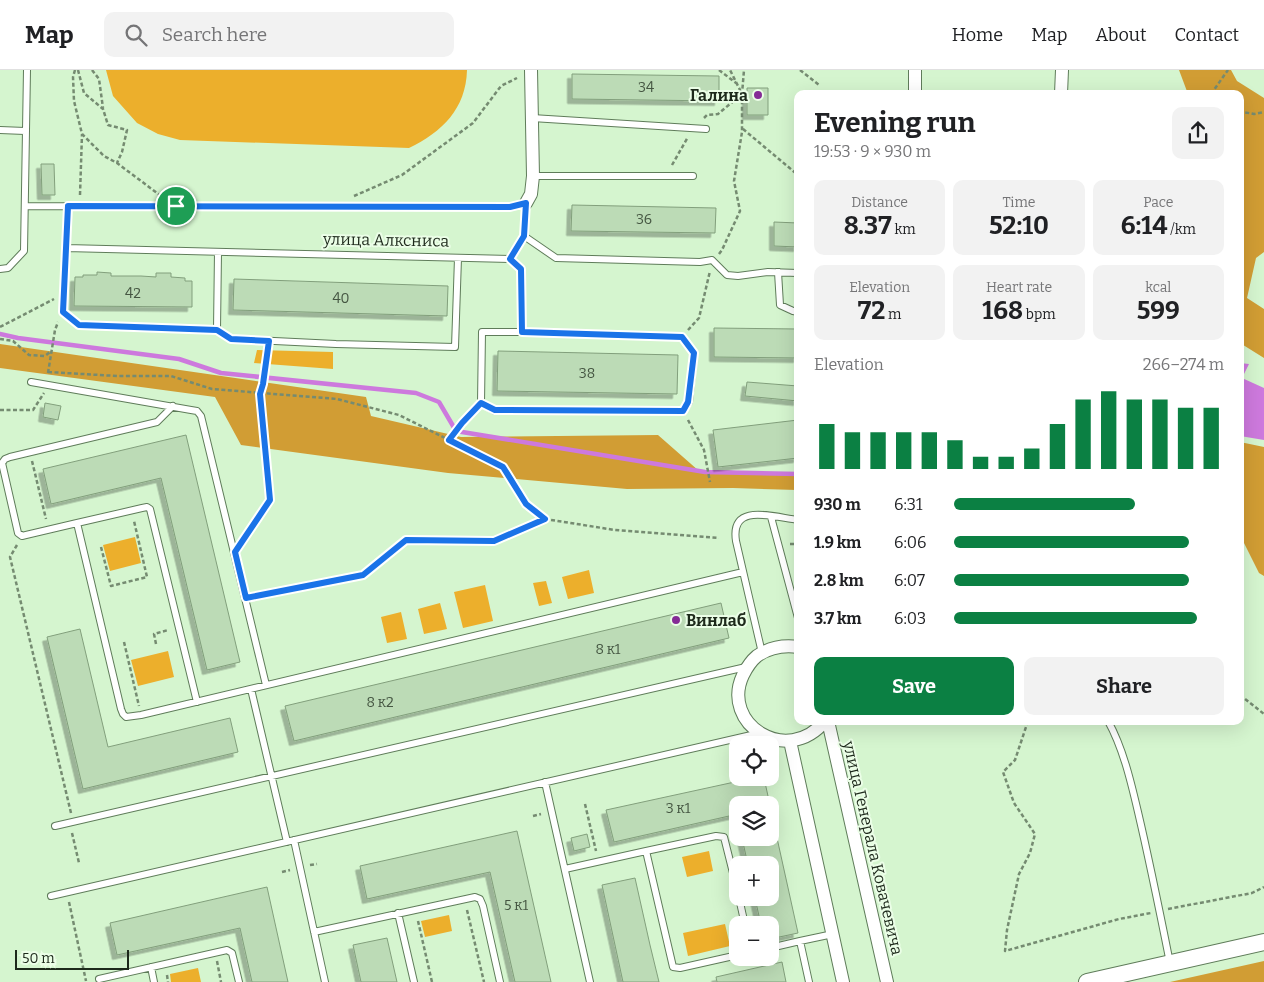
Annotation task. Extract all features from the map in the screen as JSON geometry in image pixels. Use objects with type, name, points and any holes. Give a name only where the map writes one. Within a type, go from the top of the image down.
[{"type":"main road","points":[[1087,982],[1264,942]]},
{"type":"street","points":[[915,70],[915,90]]},
{"type":"street","points":[[1061,90],[1062,70]]},
{"type":"street","points":[[526,203],[531,194],[533,176],[532,118],[528,72]]},
{"type":"street","points":[[794,647],[776,647],[754,658],[741,679],[740,704],[744,716],[751,726],[760,733],[772,739],[790,741],[843,982]]},
{"type":"street","name":"улица Генерала Ковачевича","points":[[790,741],[809,736],[823,725]]},
{"type":"street","name":"улица Генерала Ковачевича","points":[[828,725],[887,982]]},
{"type":"lane","points":[[0,269],[8,268],[24,251],[27,70]]},
{"type":"lane","points":[[532,118],[706,129]]},
{"type":"lane","points":[[0,130],[26,131]]},
{"type":"lane","points":[[533,176],[693,176]]},
{"type":"lane","points":[[25,206],[510,207],[526,203],[524,236],[510,259],[521,269],[522,332]]},
{"type":"lane","points":[[68,206],[63,312],[79,325],[217,330],[231,339],[455,347],[458,258]]},
{"type":"lane","points":[[524,236],[556,258],[700,262],[712,260],[727,275],[738,276],[794,272]]},
{"type":"lane","name":"улица Алксниса","points":[[66,248],[510,259]]},
{"type":"lane","points":[[217,330],[218,252]]},
{"type":"lane","points":[[778,272],[780,305],[794,311]]},
{"type":"lane","points":[[482,332],[522,332],[682,337],[694,353],[688,402],[683,411],[495,410],[481,403],[482,332]]},
{"type":"lane","points":[[30,382],[173,406],[197,411],[201,416],[266,685]]},
{"type":"lane","points":[[173,406],[157,422],[30,452],[5,459],[2,463],[17,529],[22,536],[131,510],[147,507],[150,509],[197,702]]},
{"type":"lane","points":[[762,653],[736,542],[736,524],[741,518],[749,515],[794,520]]},
{"type":"lane","points":[[771,517],[794,603]]},
{"type":"lane","points":[[77,523],[121,709],[126,717],[142,715],[743,572]]},
{"type":"lane","points":[[55,826],[748,666]]},
{"type":"lane","points":[[251,689],[326,982]]},
{"type":"lane","points":[[1110,725],[1132,785],[1170,964]]},
{"type":"lane","points":[[51,896],[760,733]]},
{"type":"lane","points":[[545,782],[590,982]]},
{"type":"lane","points":[[565,869],[716,836],[724,837],[729,857]]},
{"type":"lane","points":[[646,851],[672,966],[676,969],[729,958]]},
{"type":"lane","points":[[314,932],[475,896],[480,899],[500,982]]},
{"type":"lane","points":[[398,913],[414,982]]},
{"type":"lane","points":[[779,946],[833,934]]},
{"type":"lane","points":[[800,941],[809,982]]},
{"type":"lane","points":[[99,979],[227,950],[232,953],[239,982]]},
{"type":"lane","points":[[151,967],[154,982]]},
{"type":"path","points":[[76,70],[84,93],[103,108]]},
{"type":"path","points":[[76,70],[73,77],[74,101],[82,134],[80,201]]},
{"type":"path","points":[[92,70],[99,79],[103,108],[108,125],[127,130],[122,152],[117,163]]},
{"type":"path","points":[[719,70],[737,83]]},
{"type":"path","points":[[730,70],[742,94]]},
{"type":"path","points":[[682,337],[699,318],[712,260],[722,250],[740,211],[734,181],[742,128],[744,70]]},
{"type":"path","points":[[800,70],[819,85]]},
{"type":"path","points":[[1215,90],[1228,70]]},
{"type":"path","points":[[348,198],[402,175],[472,123],[502,86],[528,72]]},
{"type":"path","points":[[1244,112],[1254,114],[1264,112]]},
{"type":"path","points":[[742,128],[794,171]]},
{"type":"path","points":[[82,134],[104,156],[117,163],[176,206]]},
{"type":"path","points":[[0,327],[64,293]]},
{"type":"path","points":[[0,339],[13,341],[29,354],[45,356],[51,351],[55,330]]},
{"type":"path","points":[[235,552],[270,500],[260,394],[265,374],[269,341]]},
{"type":"path","points":[[48,372],[117,376],[171,376],[212,389],[337,399],[399,415],[503,467],[526,504],[545,519],[615,530],[719,538]]},
{"type":"path","points":[[449,440],[481,403]]},
{"type":"path","points":[[683,411],[704,450],[710,482]]},
{"type":"path","points":[[30,452],[48,530]]},
{"type":"path","points":[[101,547],[110,586],[147,577],[131,510]]},
{"type":"path","points":[[246,598],[363,575],[406,540],[494,541],[545,519]]},
{"type":"path","points":[[22,536],[10,557],[79,863]]},
{"type":"path","points":[[156,644],[154,634],[179,628]]},
{"type":"path","points":[[124,642],[142,715]]},
{"type":"path","points":[[1244,699],[1264,714]]},
{"type":"path","points":[[1027,725],[1015,760],[1003,772],[1014,803],[1035,834],[1030,853],[1019,874],[1007,930],[1006,951],[1119,919],[1252,893],[1264,887]]},
{"type":"path","points":[[585,804],[598,862]]},
{"type":"path","points":[[533,816],[545,813]]},
{"type":"path","points":[[309,866],[317,864]]},
{"type":"path","points":[[282,872],[293,869]]},
{"type":"path","points":[[66,892],[86,981]]},
{"type":"path","points":[[465,898],[484,982]]},
{"type":"path","points":[[416,909],[432,982]]},
{"type":"path","points":[[215,953],[221,982]]},
{"type":"shaded area","points":[[106,70],[467,70],[466,84],[462,96],[450,118],[432,135],[409,148],[180,140],[158,134],[137,123],[113,96]]},
{"type":"shaded area","points":[[1179,70],[1231,70],[1237,81],[1264,98],[1264,252],[1256,258],[1247,298],[1264,309],[1264,358],[1244,346],[1244,90],[1186,90]]},
{"type":"shaded area","points":[[0,344],[366,397],[371,416],[461,437],[658,435],[699,471],[794,475],[794,490],[733,488],[627,489],[448,473],[241,445],[215,397],[0,368]]},
{"type":"shaded area","points":[[257,350],[333,352],[333,369],[254,363]]},
{"type":"shaded area","points":[[1244,363],[1249,364],[1244,374]]},
{"type":"shaded area","points":[[1244,379],[1264,388],[1264,440],[1244,437]]},
{"type":"shaded area","points":[[1244,443],[1264,447],[1264,576],[1259,573],[1244,543]]},
{"type":"shaded area","points":[[135,537],[141,563],[110,571],[103,545]]},
{"type":"shaded area","points":[[589,570],[594,593],[568,599],[562,577]]},
{"type":"shaded area","points":[[546,581],[552,603],[539,606],[533,583]]},
{"type":"shaded area","points":[[485,585],[493,621],[463,628],[454,592]]},
{"type":"shaded area","points":[[440,603],[447,629],[424,634],[418,609]]},
{"type":"shaded area","points":[[401,612],[407,639],[387,643],[381,617]]},
{"type":"shaded area","points":[[168,651],[174,677],[138,686],[131,660]]},
{"type":"shaded area","points":[[709,851],[713,871],[687,877],[682,857]]},
{"type":"shaded area","points":[[449,915],[452,931],[425,937],[421,921]]},
{"type":"shaded area","points":[[725,924],[729,946],[688,956],[683,933]]},
{"type":"shaded area","points":[[1264,961],[1264,982],[1170,982]]},
{"type":"shaded area","points":[[198,968],[201,982],[171,982],[170,974]]},
{"type":"building","points":[[572,74],[719,76],[719,101],[572,99]]},
{"type":"building","name":"Галина","points":[[747,88],[768,88],[768,115],[747,115]]},
{"type":"building","points":[[41,164],[54,164],[55,195],[42,195]]},
{"type":"building","points":[[572,205],[716,208],[715,233],[571,231]]},
{"type":"building","points":[[774,222],[794,223],[794,247],[774,246]]},
{"type":"building","points":[[97,272],[111,273],[111,276],[156,277],[156,273],[171,273],[171,277],[185,278],[185,281],[192,281],[192,307],[74,306],[75,277],[97,275]]},
{"type":"building","points":[[234,279],[448,286],[447,316],[233,310]]},
{"type":"building","points":[[714,328],[794,329],[794,358],[714,357]]},
{"type":"building","points":[[498,351],[678,355],[677,394],[497,391]]},
{"type":"building","points":[[747,382],[794,386],[794,401],[745,396]]},
{"type":"building","points":[[45,403],[61,406],[58,420],[43,417]]},
{"type":"building","points":[[794,420],[794,458],[718,467],[713,430]]},
{"type":"building","points":[[186,435],[240,662],[207,670],[161,478],[51,504],[43,469]]},
{"type":"building","points":[[721,603],[729,638],[294,741],[285,706]]},
{"type":"building","points":[[80,629],[108,747],[230,718],[238,752],[83,789],[47,637]]},
{"type":"building","points":[[729,783],[729,786],[766,786],[768,796],[729,796],[729,816],[614,842],[606,810]]},
{"type":"building","points":[[517,831],[551,982],[515,982],[490,872],[367,899],[360,866]]},
{"type":"building","points":[[587,834],[590,847],[574,851],[571,838]]},
{"type":"building","points":[[744,846],[779,846],[798,933],[779,937],[779,916],[759,916],[757,906],[779,906],[779,856],[746,856]]},
{"type":"building","points":[[635,878],[659,982],[623,982],[602,885]]},
{"type":"building","points":[[267,887],[288,982],[252,982],[240,928],[117,955],[110,923]]},
{"type":"building","points":[[387,938],[397,982],[361,982],[353,945]]},
{"type":"building","points":[[782,962],[786,982],[717,982],[716,977],[764,966],[779,966],[779,963]]},
{"type":"waterway","points":[[0,334],[179,359],[221,373],[416,393],[439,402],[456,431],[705,472],[794,474]]},
{"type":"place","name":"Галина","points":[[758,95]]},
{"type":"place","name":"Винлаб","points":[[676,620]]},
{"type":"route","points":[[526,203],[524,236],[510,259],[521,269],[522,332],[682,337],[694,353],[688,402],[683,411],[495,410],[481,403],[449,440],[503,467],[526,504],[545,519],[494,541],[406,540],[363,575],[246,598],[235,552],[270,500],[260,394],[269,341],[231,339],[217,330],[79,325],[63,312],[68,206],[176,206],[510,207],[526,203]]}]
